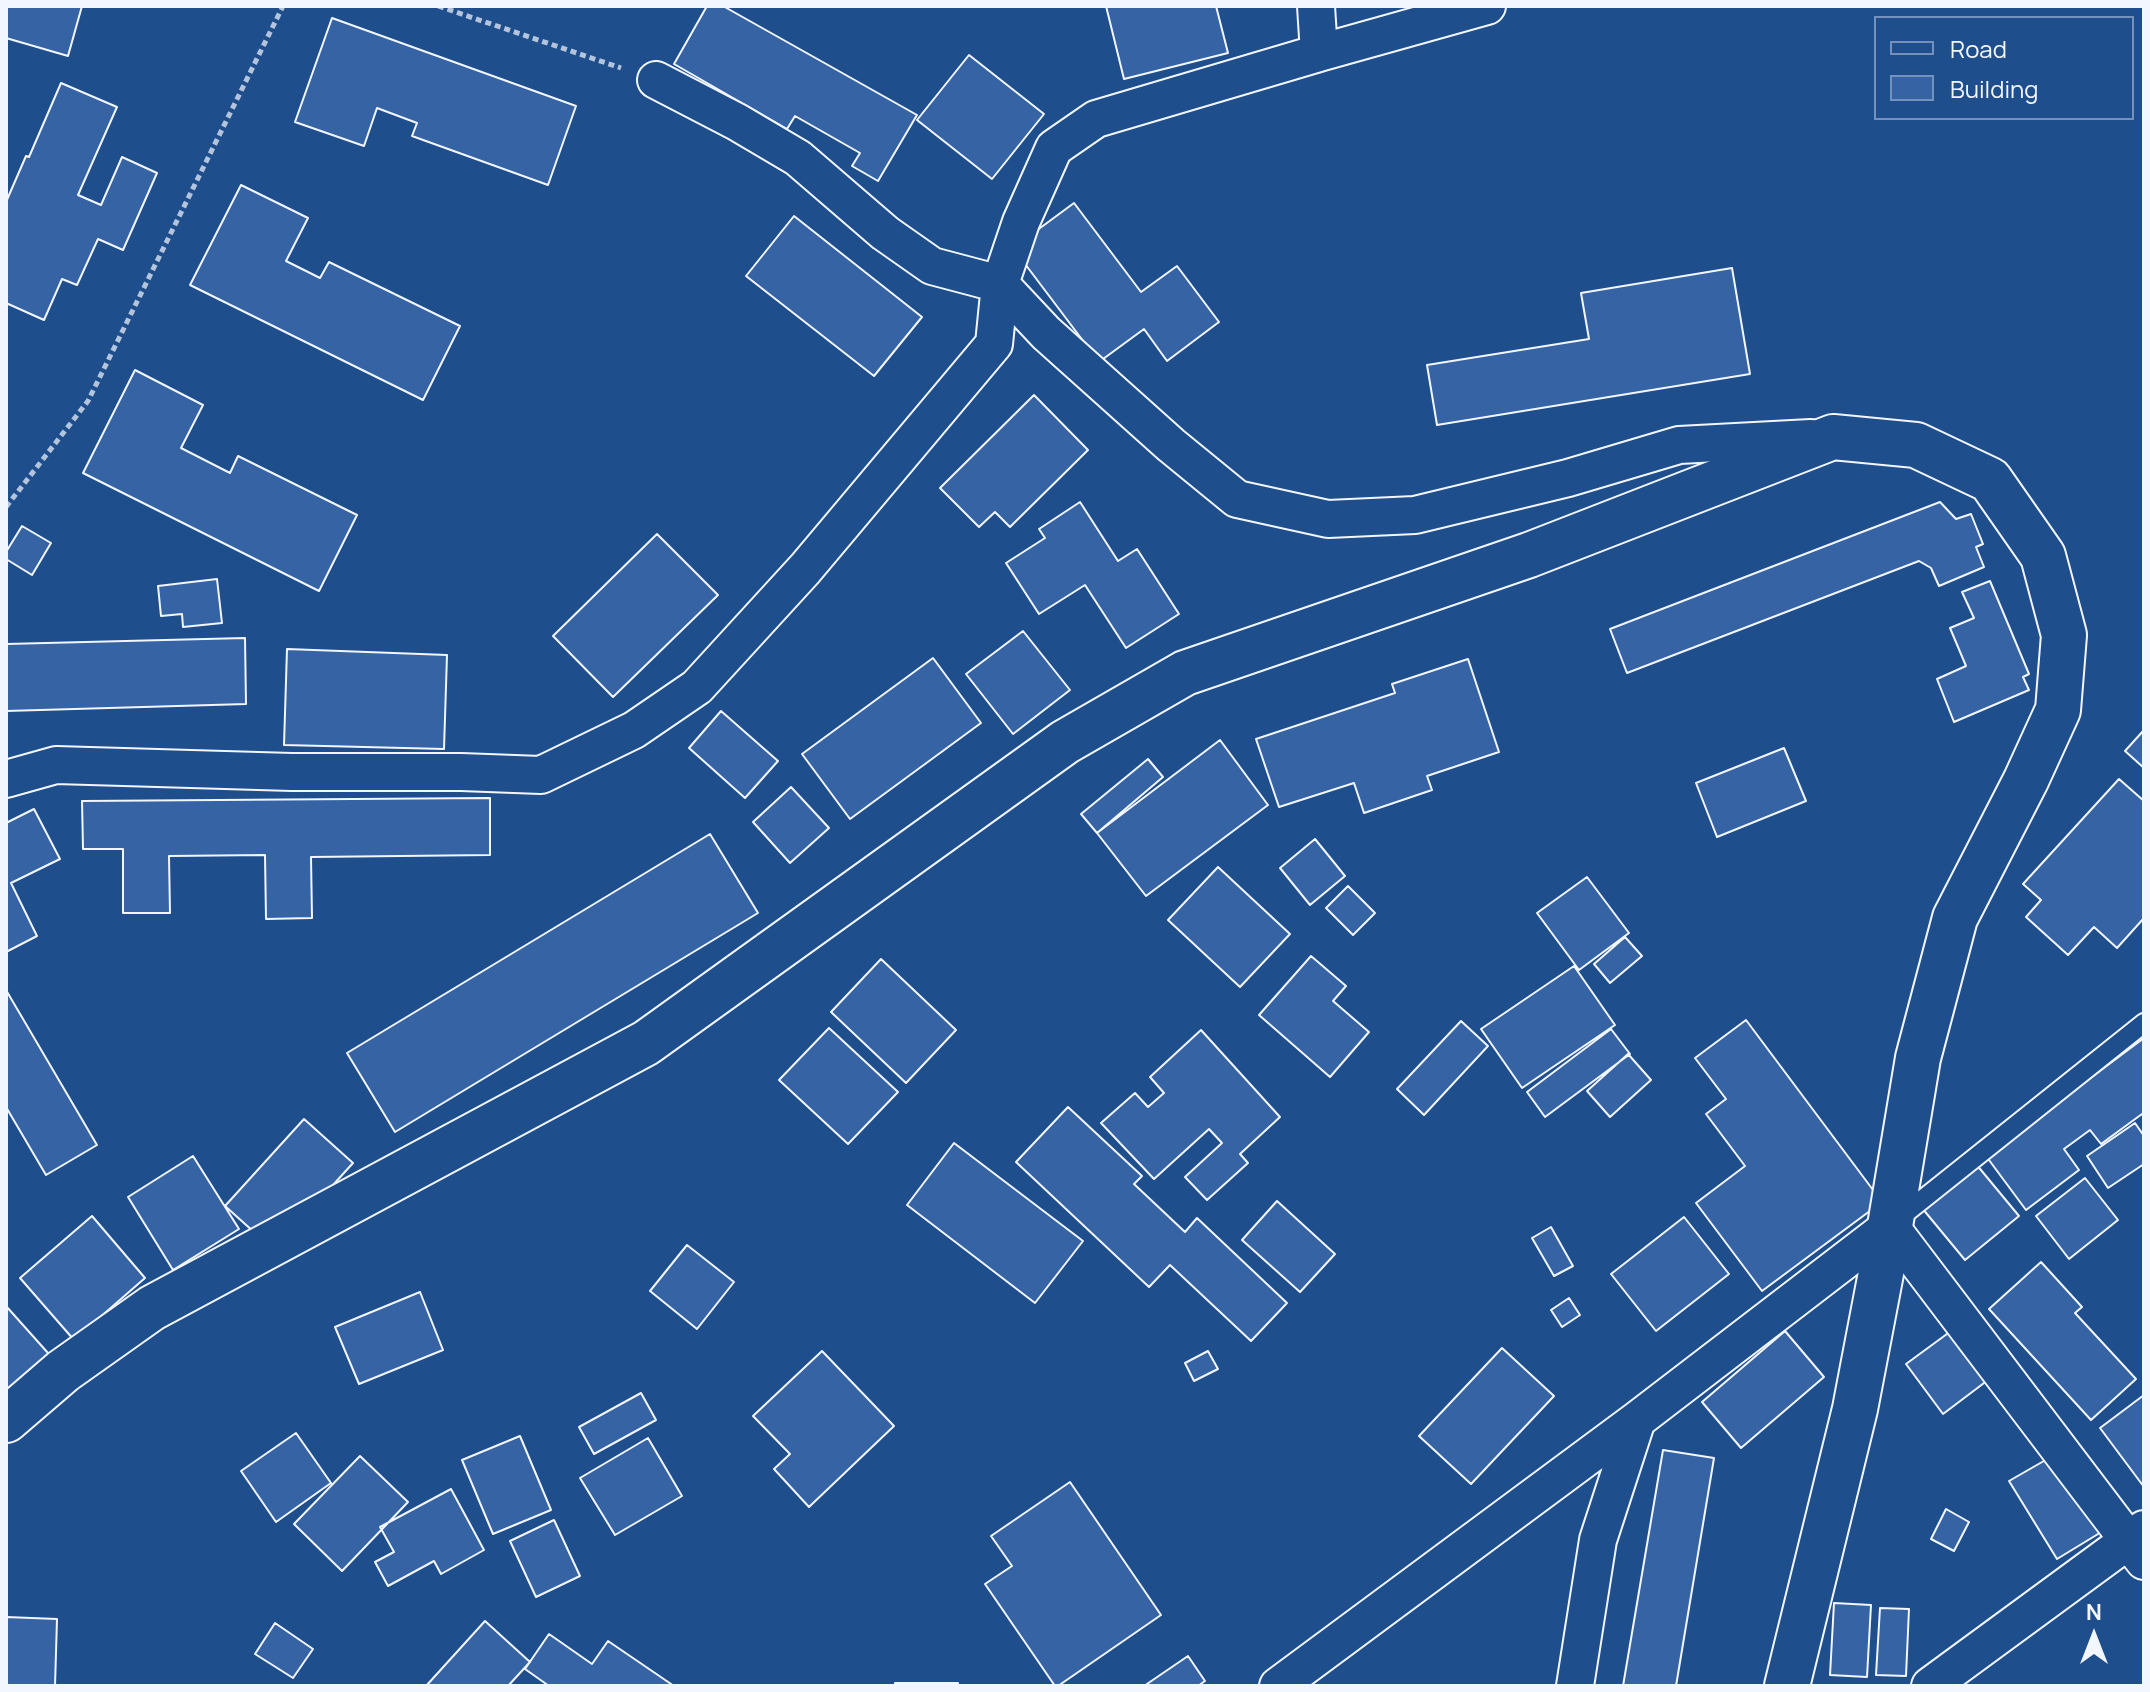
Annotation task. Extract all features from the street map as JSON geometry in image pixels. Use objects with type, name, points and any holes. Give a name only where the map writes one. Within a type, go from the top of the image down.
[{"type":"main road","points":[[6,1420],[63,1371],[152,1308],[646,1043],[1065,742],[1185,673],[1529,555],[1833,437],[1916,445],[1990,480],[2043,556],[2064,635],[2058,710],[1955,918],[1918,1058],[1855,1409],[1787,1686]]},
{"type":"street","points":[[1316,6],[1319,53]]},
{"type":"street","points":[[6,779],[56,765],[541,775],[634,730],[697,687],[805,569],[994,344],[1000,284],[1021,222],[1054,148],[1096,119],[1487,6]]},
{"type":"street","points":[[656,80],[798,158],[885,233],[932,266],[1000,284],[1057,344],[1237,499],[1328,519],[1415,515],[1568,478],[1679,445],[1833,437]]},
{"type":"street","points":[[1278,1686],[1637,1420],[1890,1226],[2139,1544],[1930,1686]]},
{"type":"street","points":[[1575,1686],[1598,1540],[1637,1420]]},
{"type":"lane","points":[[1890,1226],[2144,1023]]},
{"type":"path","points":[[6,507],[88,401],[283,6]]},
{"type":"path","points":[[438,6],[656,80]]},
{"type":"building","points":[[6,6],[82,6],[68,56],[6,38]]},
{"type":"building","points":[[707,6],[723,6],[917,115],[878,181],[852,166],[860,153],[795,116],[787,129],[674,64]]},
{"type":"building","points":[[1106,6],[1216,6],[1228,53],[1124,79]]},
{"type":"building","points":[[332,18],[576,106],[548,185],[412,136],[417,123],[377,108],[364,146],[295,122]]},
{"type":"building","points":[[969,55],[1044,114],[992,179],[917,120]]},
{"type":"building","points":[[61,83],[117,107],[78,195],[101,205],[122,157],[157,173],[123,250],[98,239],[77,285],[62,279],[44,320],[6,303],[6,202]]},
{"type":"building","points":[[241,185],[308,218],[286,261],[320,278],[329,262],[460,326],[423,400],[190,285]]},
{"type":"building","points":[[1074,203],[1141,292],[1177,266],[1219,322],[1167,361],[1144,329],[1099,362],[1013,248]]},
{"type":"building","points":[[794,216],[922,317],[874,376],[746,276]]},
{"type":"building","points":[[1732,268],[1750,374],[1437,425],[1427,365],[1589,339],[1581,293]]},
{"type":"building","points":[[135,370],[203,405],[181,448],[230,473],[238,456],[357,515],[319,591],[83,473]]},
{"type":"building","points":[[1034,395],[1088,450],[1010,527],[995,512],[979,527],[940,488]]},
{"type":"building","points":[[1080,502],[1118,561],[1137,549],[1179,614],[1126,648],[1085,585],[1039,614],[1006,563],[1045,538],[1039,529]]},
{"type":"building","points":[[1940,502],[1956,519],[1971,514],[1983,544],[1976,547],[1984,567],[1939,586],[1931,568],[1919,561],[1627,673],[1610,629]]},
{"type":"building","points":[[22,526],[51,543],[32,575],[6,559],[6,552]]},
{"type":"building","points":[[657,534],[718,595],[613,697],[553,636]]},
{"type":"building","points":[[217,579],[222,623],[183,627],[182,614],[161,616],[158,586]]},
{"type":"building","points":[[1990,581],[2029,674],[2023,677],[2029,690],[1954,722],[1937,679],[1966,666],[1950,628],[1974,618],[1962,592]]},
{"type":"building","points":[[1023,631],[1070,690],[1013,734],[966,674]]},
{"type":"building","points":[[245,638],[246,704],[6,711],[6,644]]},
{"type":"building","points":[[287,649],[447,655],[444,749],[284,745]]},
{"type":"building","points":[[933,658],[981,723],[850,819],[802,754]]},
{"type":"building","points":[[1468,659],[1499,752],[1427,776],[1432,790],[1364,813],[1354,783],[1279,807],[1256,739],[1395,693],[1392,684]]},
{"type":"building","points":[[721,711],[778,761],[745,798],[689,748]]},
{"type":"building","points":[[2144,730],[2144,768],[2125,751]]},
{"type":"building","points":[[1220,740],[1268,805],[1146,896],[1097,833]]},
{"type":"building","points":[[1784,748],[1806,801],[1717,837],[1696,783]]},
{"type":"building","points":[[1148,759],[1163,777],[1097,833],[1081,814]]},
{"type":"building","points":[[2119,779],[2144,801],[2144,918],[2117,948],[2094,927],[2068,955],[2026,917],[2041,900],[2023,884]]},
{"type":"building","points":[[791,787],[829,828],[790,863],[753,822]]},
{"type":"building","points":[[490,798],[490,855],[311,857],[312,918],[266,919],[265,855],[169,856],[170,913],[123,913],[123,849],[83,849],[82,801]]},
{"type":"building","points":[[34,809],[60,859],[11,883],[37,936],[6,952],[6,823]]},
{"type":"building","points":[[710,834],[758,913],[395,1132],[347,1053]]},
{"type":"building","points":[[1315,839],[1345,876],[1310,905],[1280,868]]},
{"type":"building","points":[[1218,867],[1290,934],[1240,987],[1168,920]]},
{"type":"building","points":[[1587,877],[1629,933],[1579,970],[1537,913]]},
{"type":"building","points":[[1348,886],[1375,913],[1353,935],[1326,908]]},
{"type":"building","points":[[1625,937],[1642,956],[1610,983],[1594,964]]},
{"type":"building","points":[[1311,956],[1346,986],[1333,1001],[1369,1032],[1330,1077],[1259,1015]]},
{"type":"building","points":[[881,959],[956,1030],[906,1083],[831,1012]]},
{"type":"building","points":[[1574,966],[1615,1025],[1522,1088],[1481,1029]]},
{"type":"building","points":[[6,990],[97,1145],[46,1175],[6,1107]]},
{"type":"building","points":[[1746,1020],[1882,1202],[1762,1291],[1696,1203],[1745,1166],[1706,1114],[1726,1099],[1695,1058]]},
{"type":"building","points":[[1461,1021],[1488,1046],[1424,1115],[1397,1089]]},
{"type":"building","points":[[829,1028],[898,1092],[848,1144],[779,1080]]},
{"type":"building","points":[[1611,1029],[1630,1054],[1545,1117],[1527,1092]]},
{"type":"building","points":[[1201,1030],[1280,1117],[1240,1154],[1248,1163],[1207,1200],[1185,1177],[1222,1143],[1209,1129],[1154,1179],[1101,1123],[1135,1093],[1148,1107],[1164,1093],[1150,1077]]},
{"type":"building","points":[[2144,1038],[2144,1116],[2142,1114],[2101,1144],[2090,1130],[2064,1149],[2079,1170],[2026,1210],[1986,1156]]},
{"type":"building","points":[[1628,1054],[1651,1080],[1610,1117],[1587,1091]]},
{"type":"building","points":[[1068,1107],[1142,1176],[1134,1184],[1185,1232],[1197,1218],[1287,1303],[1251,1341],[1170,1265],[1149,1287],[1016,1162]]},
{"type":"building","points":[[304,1119],[353,1163],[274,1250],[225,1206]]},
{"type":"building","points":[[2135,1123],[2144,1136],[2144,1164],[2108,1188],[2087,1156]]},
{"type":"building","points":[[954,1143],[1083,1241],[1035,1303],[907,1205]]},
{"type":"building","points":[[193,1156],[239,1229],[173,1270],[128,1197]]},
{"type":"building","points":[[1976,1164],[2019,1216],[1965,1260],[1922,1208]]},
{"type":"building","points":[[2085,1178],[2118,1220],[2069,1259],[2036,1216]]},
{"type":"building","points":[[1277,1201],[1335,1254],[1300,1292],[1242,1240]]},
{"type":"building","points":[[92,1216],[145,1278],[74,1340],[20,1278]]},
{"type":"building","points":[[1684,1217],[1729,1274],[1656,1331],[1611,1274]]},
{"type":"building","points":[[1551,1227],[1573,1266],[1554,1276],[1532,1238]]},
{"type":"building","points":[[687,1245],[734,1282],[697,1329],[650,1291]]},
{"type":"building","points":[[2041,1262],[2082,1307],[2075,1313],[2136,1379],[2091,1420],[1989,1309]]},
{"type":"building","points":[[420,1292],[443,1350],[359,1384],[335,1327]]},
{"type":"building","points":[[1569,1298],[1580,1315],[1562,1327],[1551,1310]]},
{"type":"building","points":[[6,1306],[56,1362],[6,1406]]},
{"type":"building","points":[[1785,1331],[1824,1377],[1741,1448],[1702,1402]]},
{"type":"building","points":[[1951,1331],[1988,1380],[1943,1414],[1906,1364]]},
{"type":"building","points":[[1502,1348],[1554,1396],[1471,1484],[1419,1436]]},
{"type":"building","points":[[822,1351],[894,1426],[809,1507],[774,1469],[790,1454],[753,1416]]},
{"type":"building","points":[[1208,1351],[1218,1369],[1194,1381],[1185,1363]]},
{"type":"building","points":[[641,1393],[656,1420],[594,1454],[579,1427]]},
{"type":"building","points":[[2144,1395],[2144,1487],[2100,1428]]},
{"type":"building","points":[[296,1433],[331,1483],[276,1522],[241,1471]]},
{"type":"building","points":[[520,1436],[551,1510],[493,1534],[462,1460]]},
{"type":"building","points":[[648,1438],[682,1496],[615,1535],[580,1478]]},
{"type":"building","points":[[1663,1450],[1714,1458],[1676,1686],[1623,1686]]},
{"type":"building","points":[[2056,1454],[2103,1531],[2057,1559],[2009,1481]]},
{"type":"building","points":[[360,1456],[408,1502],[342,1571],[294,1524]]},
{"type":"building","points":[[1070,1482],[1161,1615],[1055,1686],[985,1584],[1012,1566],[991,1536]]},
{"type":"building","points":[[451,1489],[484,1550],[441,1574],[434,1561],[388,1586],[375,1562],[394,1552],[380,1527]]},
{"type":"building","points":[[1946,1509],[1969,1522],[1954,1551],[1931,1539]]},
{"type":"building","points":[[554,1520],[580,1576],[536,1597],[510,1541]]},
{"type":"building","points":[[1834,1603],[1871,1605],[1867,1677],[1830,1675]]},
{"type":"building","points":[[1880,1608],[1909,1609],[1906,1676],[1876,1675]]},
{"type":"building","points":[[6,1617],[57,1619],[55,1686],[6,1686]]},
{"type":"building","points":[[485,1621],[530,1662],[508,1686],[426,1686]]},
{"type":"building","points":[[275,1623],[313,1649],[293,1678],[255,1654]]},
{"type":"building","points":[[549,1634],[592,1664],[608,1641],[674,1686],[549,1686],[525,1669]]},
{"type":"building","points":[[1188,1656],[1205,1681],[1198,1686],[1144,1686]]},
{"type":"building","points":[[895,1683],[958,1683],[958,1686],[895,1686]]}]
